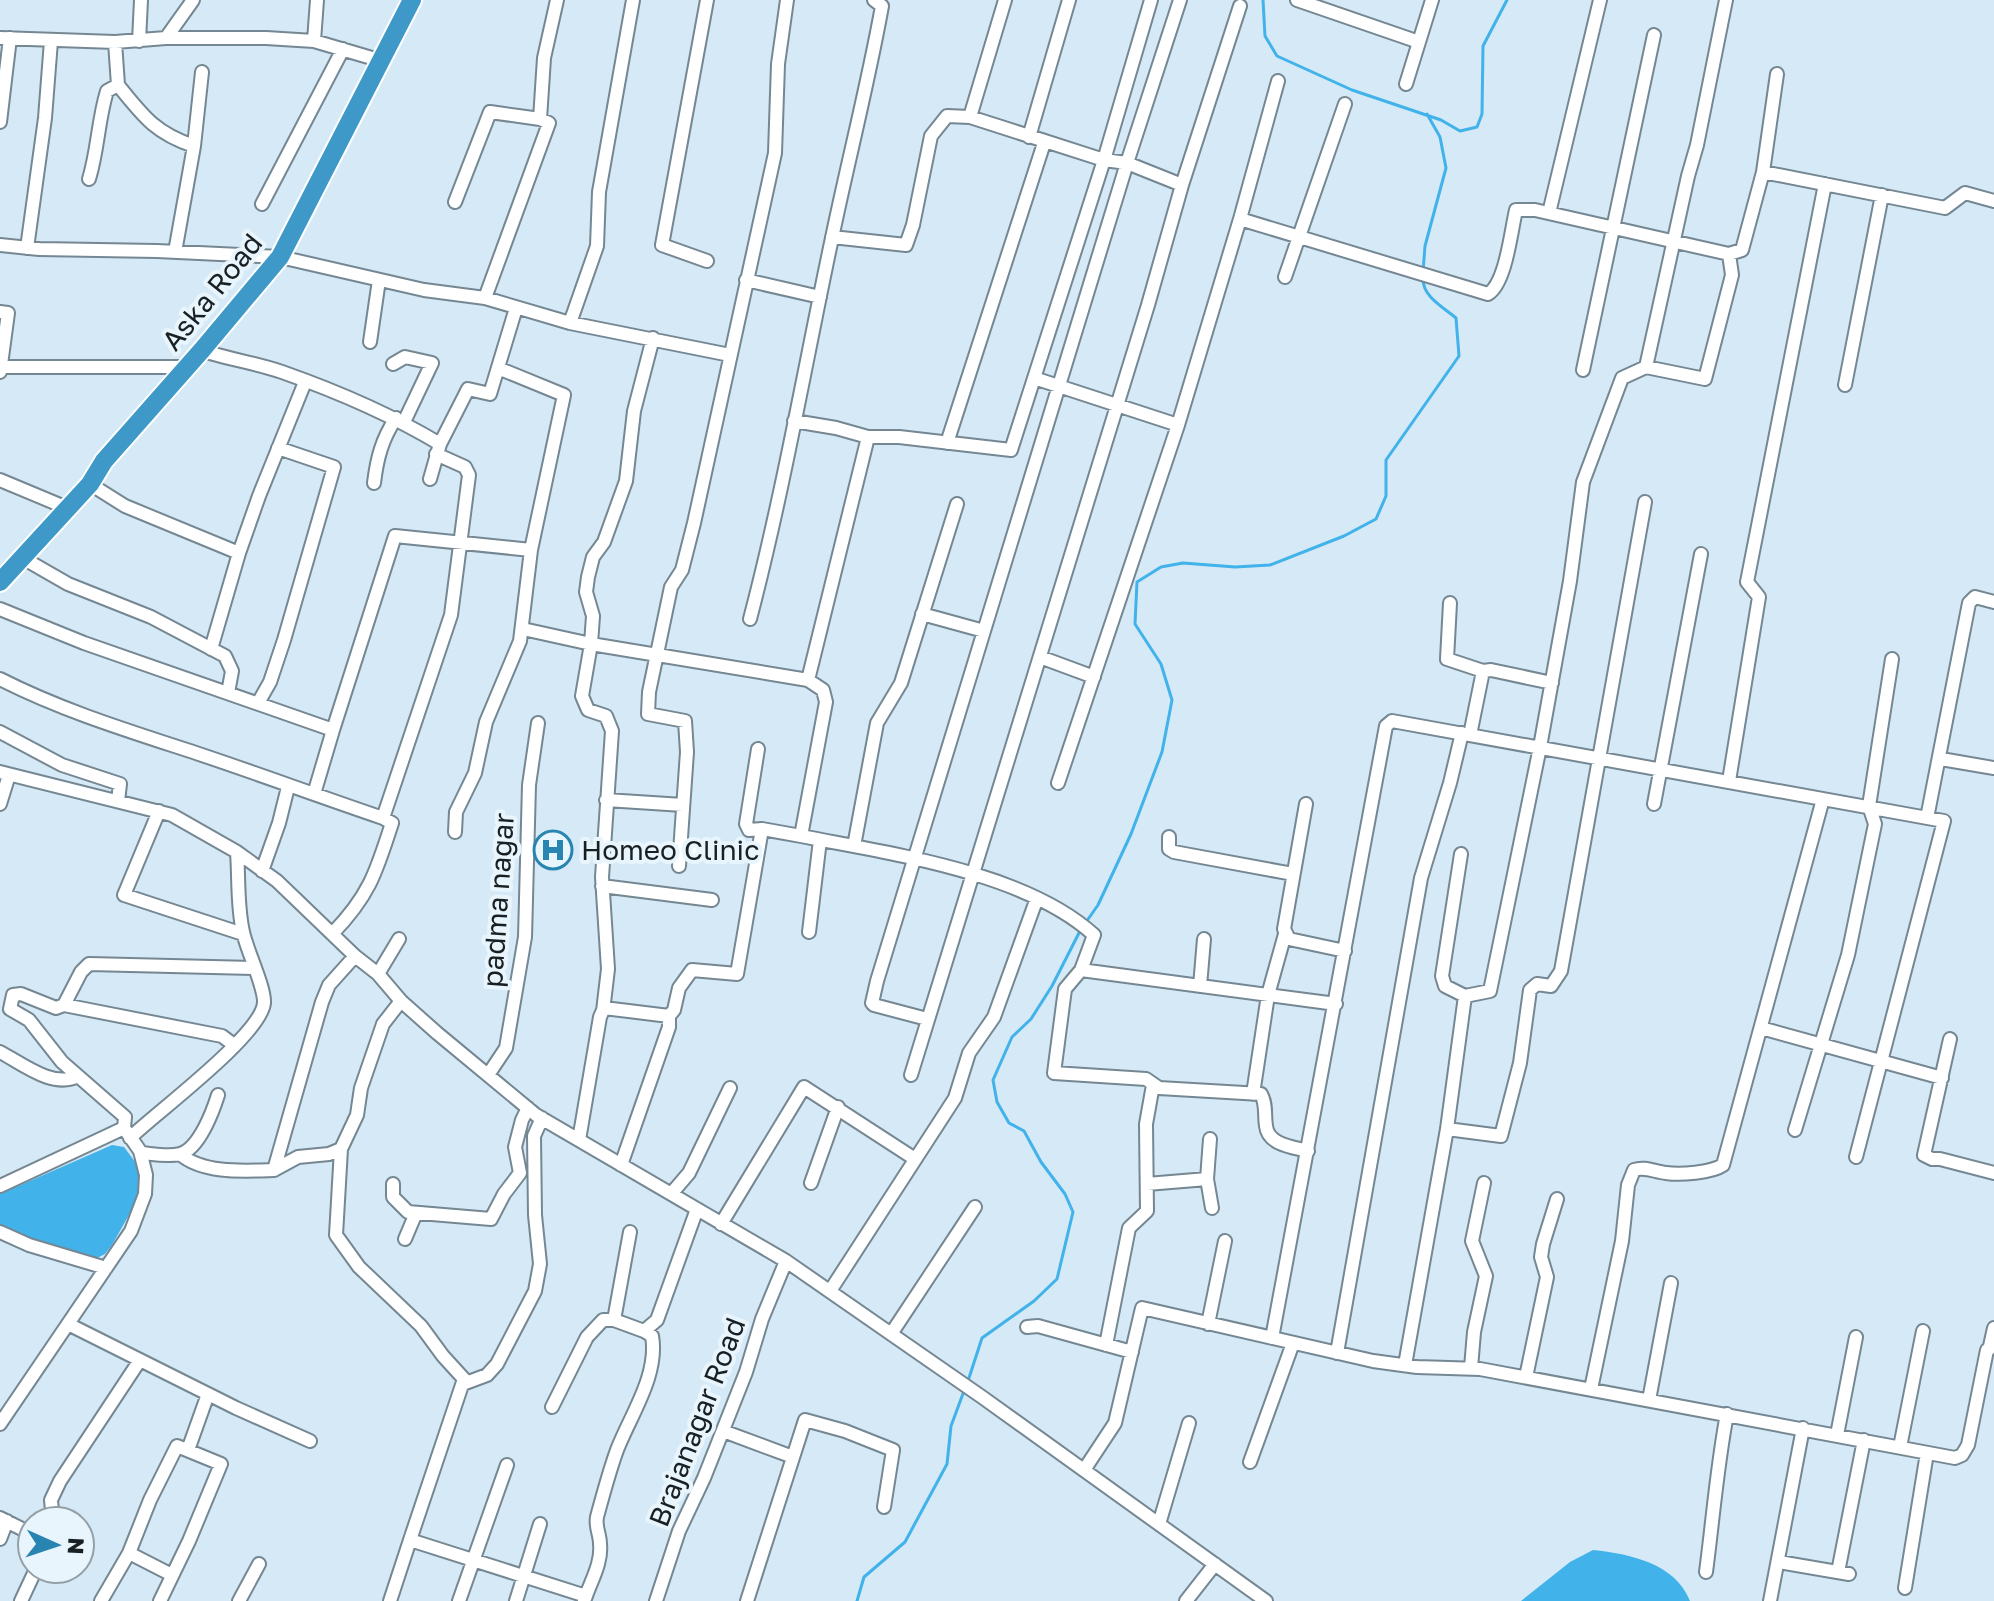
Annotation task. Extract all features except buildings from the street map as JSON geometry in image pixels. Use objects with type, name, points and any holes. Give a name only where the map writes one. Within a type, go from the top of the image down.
[{"type":"highway","name":"Aska Road","points":[[0,582],[90,484],[104,461],[286,258],[412,0]]},
{"type":"highway","points":[[90,484],[210,353],[286,258],[420,0]]},
{"type":"street","points":[[139,41],[141,0]]},
{"type":"street","points":[[166,38],[193,0]]},
{"type":"street","points":[[314,41],[317,0]]},
{"type":"street","points":[[540,119],[544,58],[557,0]]},
{"type":"street","points":[[570,323],[597,246],[599,192],[633,0]]},
{"type":"street","points":[[707,0],[662,245],[707,261]]},
{"type":"street","points":[[679,866],[687,752],[685,721],[648,714],[649,692],[671,587],[682,570],[694,523],[775,153],[778,64],[787,0]]},
{"type":"street","points":[[750,619],[765,564],[882,6],[874,0]]},
{"type":"street","points":[[970,117],[1005,0]]},
{"type":"street","points":[[1029,137],[1069,0]]},
{"type":"street","points":[[794,421],[868,437],[899,437],[1011,450],[1104,160],[1151,0]]},
{"type":"street","points":[[927,1019],[872,1003],[1127,163],[1180,0]]},
{"type":"street","points":[[1406,84],[1432,0]]},
{"type":"street","points":[[1549,213],[1600,0]]},
{"type":"street","points":[[1646,367],[1697,145],[1726,0]]},
{"type":"street","points":[[1296,4],[1419,42]]},
{"type":"street","points":[[911,1075],[1118,405],[1182,185],[1240,6]]},
{"type":"street","points":[[1583,370],[1654,35]]},
{"type":"street","points":[[0,122],[5,38],[115,42],[166,38],[314,41],[382,61]]},
{"type":"street","points":[[27,248],[45,118],[51,41]]},
{"type":"street","points":[[115,42],[118,85],[144,118],[170,138],[194,146]]},
{"type":"street","points":[[262,204],[343,49]]},
{"type":"street","points":[[175,252],[194,146],[202,72]]},
{"type":"street","points":[[1240,219],[1488,294],[1495,290],[1502,274],[1516,210],[1535,210],[1729,254],[1742,250],[1763,172],[1777,74]]},
{"type":"street","points":[[1058,783],[1178,425],[1278,81]]},
{"type":"street","points":[[89,179],[104,100],[107,91],[118,85]]},
{"type":"street","points":[[1285,277],[1345,104]]},
{"type":"street","points":[[455,202],[490,112],[549,123],[485,298]]},
{"type":"street","points":[[832,237],[906,245],[931,136],[947,116],[970,117],[1044,143],[1104,160],[1127,163],[1182,185]]},
{"type":"street","points":[[947,443],[1044,143]]},
{"type":"street","points":[[1763,172],[1945,208],[1965,193],[1994,201]]},
{"type":"street","points":[[1729,781],[1759,597],[1747,582],[1825,184]]},
{"type":"street","points":[[1845,385],[1882,195]]},
{"type":"street","points":[[0,245],[286,258],[424,290],[485,298],[570,323],[730,355]]},
{"type":"street","points":[[1461,854],[1442,976],[1445,986],[1465,996],[1490,991],[1552,683],[1583,482],[1622,378],[1646,367],[1705,379],[1732,275],[1729,254]]},
{"type":"street","points":[[370,342],[379,280]]},
{"type":"street","points":[[746,280],[820,297]]},
{"type":"street","points":[[430,479],[438,449],[468,389],[490,394],[516,308]]},
{"type":"street","points":[[0,312],[8,313],[1,370],[187,367]]},
{"type":"street","points":[[579,1140],[608,969],[602,886],[612,731],[606,716],[588,710],[582,696],[593,616],[586,592],[593,557],[604,542],[626,481],[634,411],[653,338]]},
{"type":"street","points":[[210,353],[280,371],[400,420],[469,471],[451,615],[383,818]]},
{"type":"street","points":[[374,483],[377,457],[385,435],[400,420],[432,363],[405,357],[393,364]]},
{"type":"street","points":[[455,832],[456,812],[475,773],[486,722],[523,629],[531,550],[564,395],[498,368]]},
{"type":"street","points":[[1034,378],[1178,425]]},
{"type":"street","points":[[211,649],[239,553],[305,382]]},
{"type":"street","points":[[808,680],[868,437]]},
{"type":"street","points":[[258,703],[270,682],[284,640],[334,467],[278,448]]},
{"type":"street","points":[[0,480],[67,508]]},
{"type":"street","points":[[90,484],[125,506],[239,553]]},
{"type":"street","points":[[1447,1129],[1501,1136],[1520,1063],[1530,990],[1537,984],[1551,986],[1561,971],[1645,502]]},
{"type":"street","points":[[854,846],[877,723],[901,683],[957,504]]},
{"type":"street","points":[[314,794],[395,536],[531,550]]},
{"type":"street","points":[[1654,804],[1701,554]]},
{"type":"street","points":[[21,557],[68,584],[151,617],[211,649],[229,662],[232,671],[228,693]]},
{"type":"street","points":[[1927,818],[1941,759],[1969,603],[1975,597],[1994,602]]},
{"type":"street","points":[[1450,603],[1447,659],[1483,671],[1552,683]]},
{"type":"street","points":[[0,609],[84,643],[333,730]]},
{"type":"street","points":[[922,614],[984,631]]},
{"type":"street","points":[[523,629],[657,656],[808,680],[823,690],[826,702],[801,836]]},
{"type":"street","points":[[1040,657],[1094,677]]},
{"type":"street","points":[[1795,1130],[1848,955],[1866,868],[1875,824],[1870,808],[1892,659]]},
{"type":"street","points":[[1337,1353],[1421,878],[1483,671]]},
{"type":"street","points":[[0,679],[28,694],[94,720],[392,823],[371,884],[357,908],[332,934]]},
{"type":"street","points":[[1272,1338],[1386,726],[1392,721],[1944,821],[1856,1157]]},
{"type":"street","name":"padma nagar","points":[[488,1075],[506,1048],[525,937],[529,785],[538,723]]},
{"type":"street","points":[[0,732],[62,765],[120,784],[118,801]]},
{"type":"street","points":[[758,749],[746,824],[749,830],[762,829],[854,846],[972,874],[1037,898],[1078,920],[1094,935],[1081,970],[1065,989],[1054,1073],[1146,1079],[1159,1088],[1261,1094],[1266,1103],[1269,1135],[1281,1144],[1308,1151]]},
{"type":"street","points":[[1941,759],[1994,768]]},
{"type":"street","points":[[0,804],[5,773],[172,815],[237,852],[277,881],[378,974],[401,1001],[528,1108],[786,1261],[1266,1601]]},
{"type":"street","points":[[262,871],[288,787]]},
{"type":"street","points":[[1591,1389],[1622,1241],[1628,1185],[1634,1170],[1641,1167],[1670,1174],[1715,1170],[1723,1165],[1823,799]]},
{"type":"street","points":[[606,800],[683,805]]},
{"type":"street","points":[[1253,1094],[1268,995],[1285,934],[1306,804]]},
{"type":"street","points":[[159,811],[124,895],[243,934]]},
{"type":"street","points":[[621,1165],[669,1027],[669,1016],[674,1010],[679,988],[692,970],[737,974],[762,829]]},
{"type":"street","points":[[1169,837],[1169,849],[1174,852],[1293,874]]},
{"type":"street","points":[[809,932],[820,840]]},
{"type":"street","points":[[681,847],[714,850]]},
{"type":"street","points":[[0,1186],[127,1133],[234,1045],[257,1021],[264,1000],[238,910],[237,852]]},
{"type":"street","points":[[602,886],[712,900]]},
{"type":"street","points":[[830,1291],[955,1098],[969,1053],[994,1017],[1037,898]]},
{"type":"street","points":[[1285,934],[1289,939],[1345,951]]},
{"type":"street","points":[[378,974],[399,939]]},
{"type":"street","points":[[1200,986],[1204,939]]},
{"type":"street","points":[[274,1170],[329,985],[355,956]]},
{"type":"street","points":[[64,1005],[81,972],[89,964],[253,968]]},
{"type":"street","points":[[1081,970],[1336,1004]]},
{"type":"street","points":[[0,1424],[131,1231],[145,1194],[146,1175],[141,1153],[127,1133],[125,1117],[62,1062],[29,1020],[5,1006],[13,995],[21,994],[56,1008],[64,1005],[222,1036],[234,1045]]},
{"type":"street","points":[[1405,1365],[1447,1129],[1465,996]]},
{"type":"street","points":[[390,1601],[464,1379],[421,1326],[359,1267],[336,1235],[341,1149],[357,1115],[361,1088],[383,1024],[401,1001]]},
{"type":"street","points":[[603,1010],[669,1016]]},
{"type":"street","points":[[1761,1028],[1942,1078]]},
{"type":"street","points":[[1950,1039],[1924,1155],[1994,1173]]},
{"type":"street","points":[[0,1052],[56,1081],[78,1076]]},
{"type":"street","points":[[1106,1345],[1129,1228],[1147,1211],[1146,1124],[1153,1085]]},
{"type":"street","points":[[721,1224],[804,1087],[915,1159]]},
{"type":"street","points":[[671,1194],[689,1173],[730,1088]]},
{"type":"street","points":[[141,1153],[180,1154],[189,1149],[211,1118],[218,1095]]},
{"type":"street","points":[[811,1183],[838,1107]]},
{"type":"street","points":[[393,1184],[393,1197],[408,1212],[482,1220],[493,1217],[504,1194],[520,1173],[515,1147],[528,1108]]},
{"type":"street","points":[[463,1384],[487,1375],[497,1364],[535,1291],[540,1264],[535,1215],[534,1136],[542,1118]]},
{"type":"street","points":[[1210,1139],[1207,1179],[1212,1208]]},
{"type":"street","points":[[180,1154],[193,1165],[249,1171],[274,1170],[298,1157],[329,1154],[341,1149]]},
{"type":"street","points":[[1147,1184],[1207,1179]]},
{"type":"street","points":[[1471,1368],[1474,1332],[1486,1276],[1472,1241],[1484,1183]]},
{"type":"street","points":[[1526,1377],[1547,1277],[1541,1257],[1543,1244],[1557,1199]]},
{"type":"street","points":[[891,1334],[975,1207]]},
{"type":"street","points":[[644,1331],[657,1320],[697,1209]]},
{"type":"street","points":[[405,1239],[416,1213]]},
{"type":"street","points":[[0,1232],[29,1245],[106,1268]]},
{"type":"street","points":[[614,1320],[630,1232]]},
{"type":"street","points":[[1208,1324],[1225,1241]]},
{"type":"street","name":"Brajanagar Road","points":[[656,1601],[679,1531],[694,1504],[723,1431],[786,1261]]},
{"type":"street","points":[[1649,1400],[1671,1283]]},
{"type":"street","points":[[1084,1470],[1115,1423],[1142,1308],[1337,1353],[1405,1365],[1471,1368],[1526,1377],[1955,1458],[1962,1455],[1968,1445],[1994,1328]]},
{"type":"street","points":[[410,1540],[585,1598],[600,1558],[600,1540],[595,1527],[597,1517],[618,1449],[639,1400],[653,1353],[652,1336],[614,1320],[603,1320],[592,1330],[552,1407]]},
{"type":"street","points":[[68,1324],[310,1441]]},
{"type":"street","points":[[1027,1327],[1038,1326],[1132,1352]]},
{"type":"street","points":[[1900,1447],[1923,1331]]},
{"type":"street","points":[[1837,1435],[1856,1337]]},
{"type":"street","points":[[1250,1462],[1293,1343]]},
{"type":"street","points":[[51,1505],[60,1481],[140,1360]]},
{"type":"street","points":[[188,1450],[208,1394]]},
{"type":"street","points":[[1706,1572],[1718,1460],[1727,1414]]},
{"type":"street","points":[[747,1601],[805,1420],[845,1431],[893,1450],[884,1507]]},
{"type":"street","points":[[1159,1524],[1189,1423]]},
{"type":"street","points":[[1770,1601],[1803,1428]]},
{"type":"street","points":[[723,1431],[793,1457]]},
{"type":"street","points":[[1779,1562],[1843,1573],[1864,1440]]},
{"type":"street","points":[[101,1601],[129,1553],[150,1500],[177,1446],[221,1464],[160,1601]]},
{"type":"street","points":[[1905,1588],[1927,1453]]},
{"type":"street","points":[[459,1601],[507,1465]]},
{"type":"street","points":[[0,1539],[4,1520]]},
{"type":"street","points":[[516,1601],[540,1524]]},
{"type":"street","points":[[129,1553],[172,1575]]},
{"type":"street","points":[[239,1601],[259,1564]]},
{"type":"street","points":[[1186,1601],[1215,1564]]},
{"type":"water","points":[[112,1145],[124,1147],[142,1171],[139,1197],[105,1254],[93,1260],[0,1229],[0,1194]]},
{"type":"water","points":[[1593,1550],[1622,1554],[1662,1569],[1683,1588],[1690,1601],[1521,1601],[1570,1562]]},
{"type":"waterway","points":[[1263,0],[1265,36],[1277,56],[1352,90],[1441,120],[1460,131],[1477,127],[1482,114],[1483,46],[1507,0]]},
{"type":"waterway","points":[[1423,272],[1425,246],[1446,168],[1440,137],[1427,114]]},
{"type":"waterway","points":[[1084,925],[1098,905],[1131,834],[1162,752],[1172,700],[1161,664],[1135,624],[1137,582],[1161,567],[1183,563],[1235,567],[1270,565],[1344,536],[1376,519],[1386,496],[1386,460],[1459,356],[1456,318],[1430,296],[1423,279]]},
{"type":"waterway","points":[[967,1384],[982,1338],[1034,1301],[1057,1279],[1073,1212],[1065,1194],[1041,1162],[1024,1131],[1009,1123],[997,1102],[993,1080],[1012,1037],[1031,1019],[1080,931]]},
{"type":"waterway","points":[[857,1601],[864,1577],[905,1542],[947,1464],[951,1426],[964,1391]]},
{"type":"place","name":"Homeo Clinic","points":[[553,850]]}]
